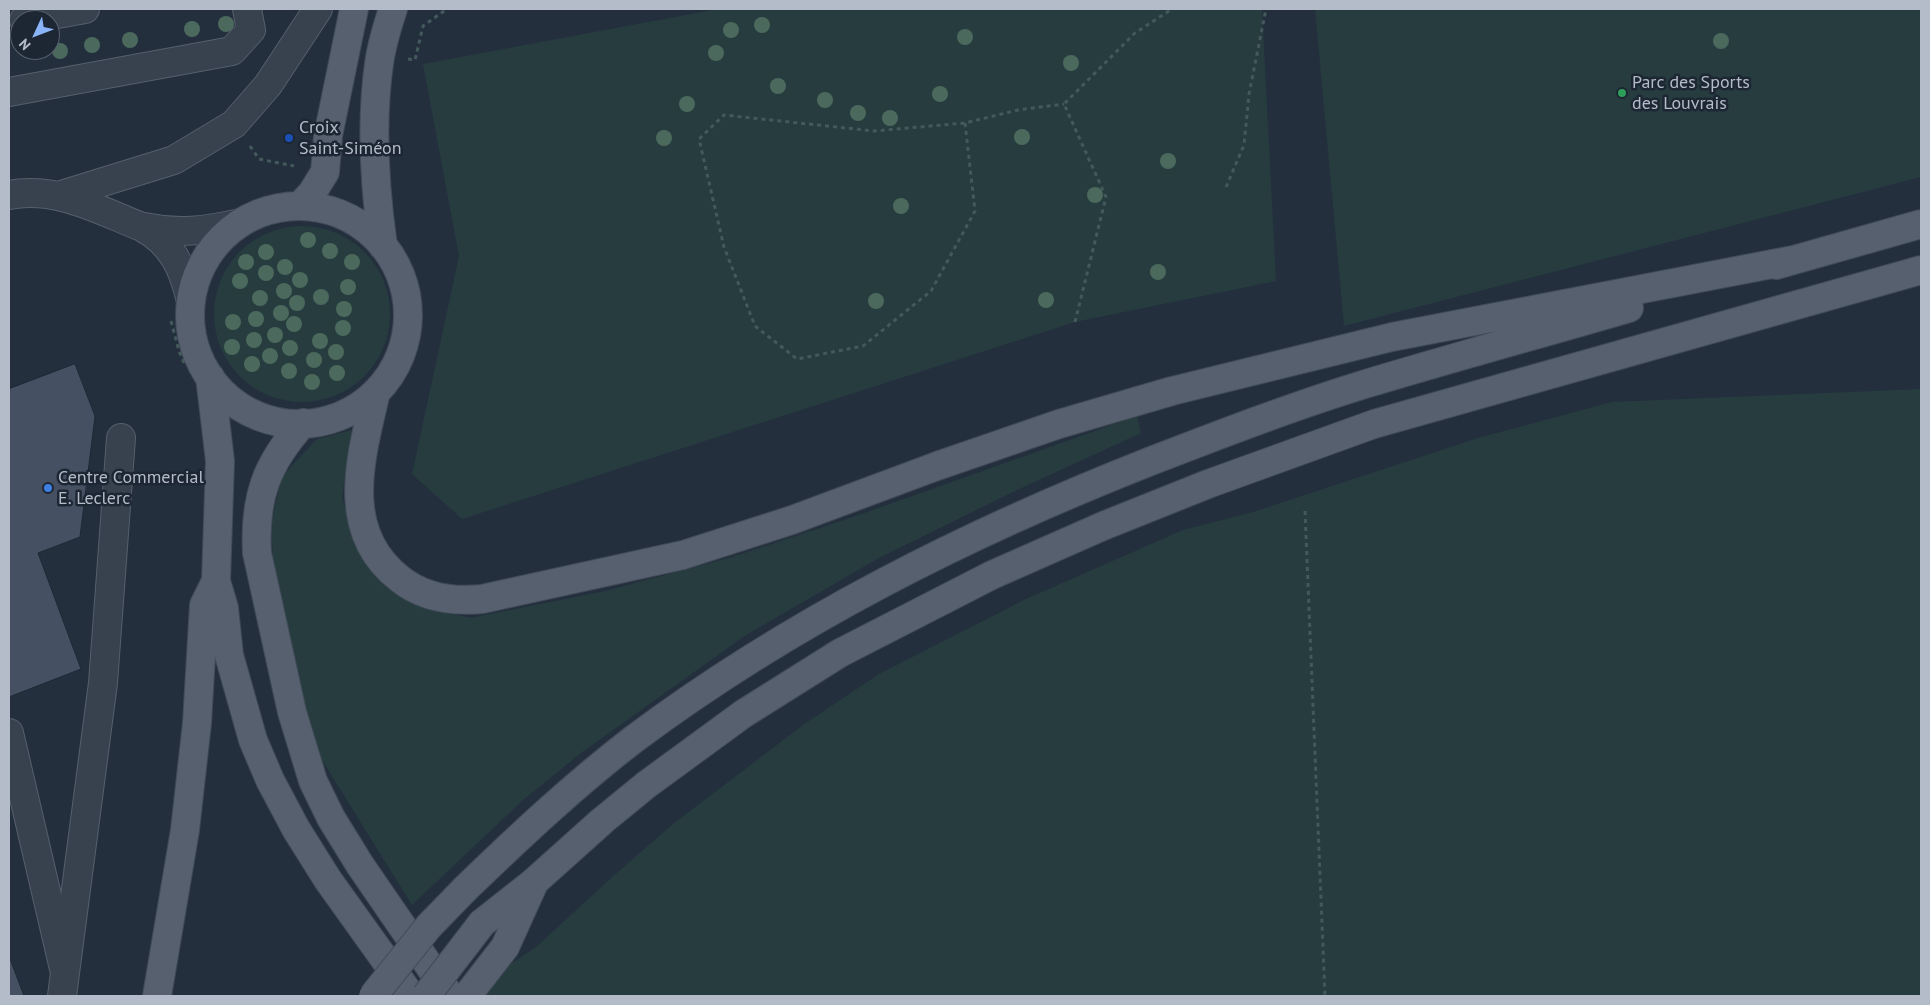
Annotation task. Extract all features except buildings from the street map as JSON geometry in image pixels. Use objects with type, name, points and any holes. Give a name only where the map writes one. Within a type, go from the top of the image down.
[{"type":"main road","points":[[300,206],[312,193],[325,172],[328,136],[354,9]]},
{"type":"main road","points":[[384,246],[376,194],[374,139],[380,56],[393,9]]},
{"type":"main road","points":[[300,206],[316,207],[346,216],[373,235],[384,246],[392,257],[403,281],[408,320],[398,359],[376,392],[355,408],[343,414],[317,422],[285,423],[251,412],[221,391],[202,363],[192,333],[191,301],[199,271],[206,257],[227,233],[240,223],[268,210],[300,206]]},
{"type":"main road","points":[[373,996],[429,926],[466,888],[542,814],[636,738],[724,677],[813,621],[947,549],[1093,484],[1262,419],[1361,386],[1921,224]]},
{"type":"main road","points":[[376,392],[362,462],[358,493],[360,515],[371,547],[390,571],[420,592],[462,601],[492,597],[683,555],[792,520],[937,466],[1059,424],[1172,391],[1392,337],[1793,260]]},
{"type":"main road","points":[[426,996],[482,923],[534,882],[602,821],[646,785],[743,714],[840,653],[992,575],[1103,526],[1208,484],[1374,424],[1921,270]]},
{"type":"main road","points":[[210,377],[220,460],[216,581],[224,608],[229,655],[241,701],[270,780],[296,829],[328,880],[410,996]]},
{"type":"main road","points":[[304,423],[285,443],[268,473],[257,508],[256,530],[259,562],[292,712],[313,781],[332,818],[391,914],[450,996]]},
{"type":"main road","points":[[157,996],[185,830],[197,723],[204,606],[216,581]]},
{"type":"main road","points":[[467,996],[505,947],[534,882]]},
{"type":"lane","points":[[9,92],[232,51],[250,30],[247,9]]},
{"type":"lane","points":[[61,195],[174,160],[234,124],[268,85],[318,9]]},
{"type":"lane","points":[[9,195],[34,192],[61,195],[142,227],[179,232],[208,230],[240,223]]},
{"type":"lane","points":[[142,227],[170,248],[180,262],[191,301]]},
{"type":"lane","points":[[64,985],[103,683],[121,438]]},
{"type":"lane","points":[[9,733],[64,985]]},
{"type":"path","points":[[965,122],[975,210],[932,291],[863,346],[853,348],[797,359],[756,326],[724,247],[698,139],[724,115],[874,131],[965,122],[1018,110],[1064,104],[1135,33],[1172,9]]},
{"type":"path","points":[[1226,187],[1244,145],[1249,94],[1266,9]]},
{"type":"path","points":[[1064,104],[1106,197],[1075,322]]},
{"type":"path","points":[[234,124],[258,159],[325,172]]},
{"type":"path","points":[[1305,511],[1326,996]]},
{"type":"green space","points":[[718,9],[1262,9],[1276,281],[1075,322],[462,519],[412,474],[459,256],[423,64]]},
{"type":"green space","name":"Parc des Sports des Louvrais","points":[[1315,9],[1921,9],[1921,177],[1344,326]]},
{"type":"green space","points":[[302,226],[336,233],[358,246],[370,258],[383,280],[390,314],[383,348],[370,370],[358,382],[336,395],[302,402],[268,395],[246,382],[234,370],[221,348],[214,314],[221,280],[234,258],[246,246],[268,233]]},
{"type":"green space","points":[[1921,389],[1921,996],[483,996],[512,963],[536,947],[673,824],[803,725],[879,674],[1026,599],[1183,530],[1253,512],[1478,438],[1612,402]]},
{"type":"green space","points":[[1137,416],[1141,433],[1015,491],[879,558],[746,635],[581,753],[523,800],[412,905],[322,760],[287,652],[274,576],[271,525],[282,476],[317,439],[352,430],[342,497],[356,544],[385,581],[424,607],[470,618],[605,591],[732,557],[856,516]]},
{"type":"place","name":"Parc des Sports des Louvrais","points":[[1622,93]]},
{"type":"place","name":"Croix Saint-Siméon","points":[[289,138]]},
{"type":"place","name":"Centre Commercial E. Leclerc","points":[[48,488]]}]
